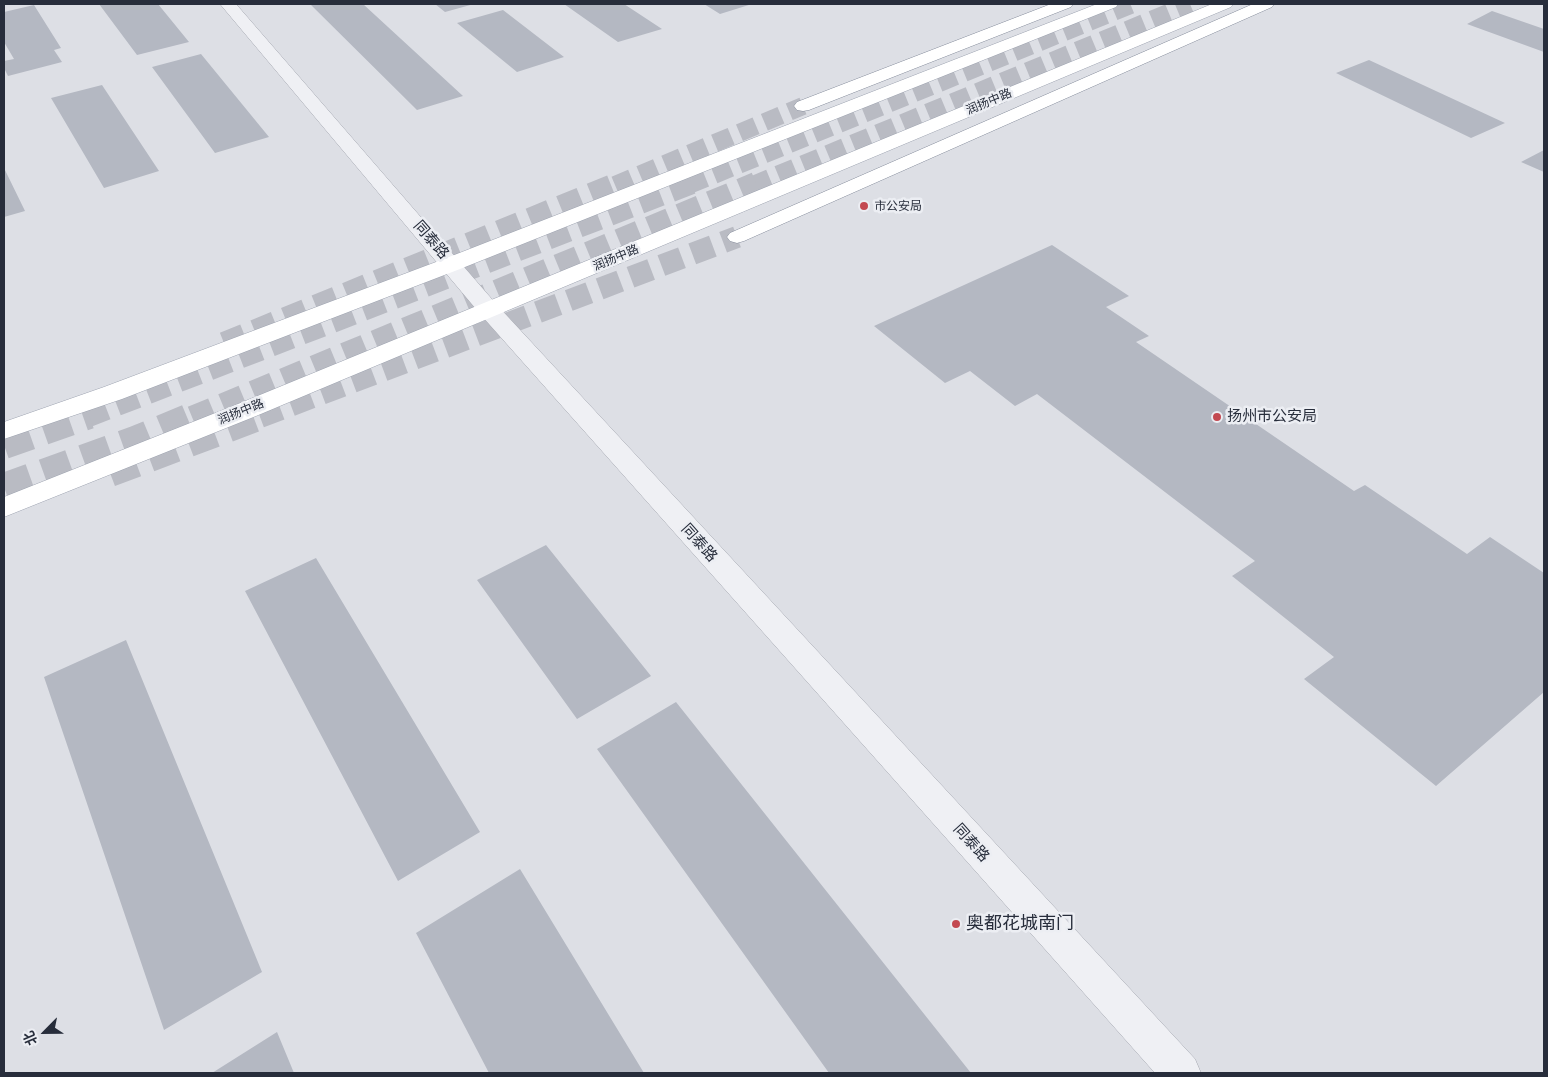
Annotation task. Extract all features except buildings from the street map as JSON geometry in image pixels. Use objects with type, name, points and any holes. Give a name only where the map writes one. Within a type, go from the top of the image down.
[{"type":"main road","points":[[803,106],[1065,4]]},
{"type":"main road","points":[[4,431],[114,393],[452,264],[1110,4]]},
{"type":"main road","name":"润扬中路","points":[[4,507],[489,310],[1226,4]]},
{"type":"main road","points":[[737,237],[1266,4]]},
{"type":"street","name":"同泰路","points":[[228,4],[452,264],[489,310],[1180,1073]]},
{"type":"tunnel","points":[[689,185],[1133,4]]},
{"type":"tunnel","points":[[753,185],[1190,4]]},
{"type":"tunnel","points":[[615,185],[803,106]]},
{"type":"tunnel","points":[[224,343],[618,183]]},
{"type":"tunnel","points":[[86,417],[692,183]]},
{"type":"tunnel","points":[[192,417],[756,183]]},
{"type":"tunnel","points":[[260,417],[737,237]]},
{"type":"tunnel","points":[[4,445],[89,415]]},
{"type":"tunnel","points":[[4,487],[135,440],[195,415]]},
{"type":"tunnel","points":[[110,473],[263,415]]},
{"type":"place","name":"市公安局","points":[[864,206]]},
{"type":"place","name":"扬州市公安局","points":[[1217,417]]},
{"type":"place","name":"奥都花城南门","points":[[956,924]]}]
